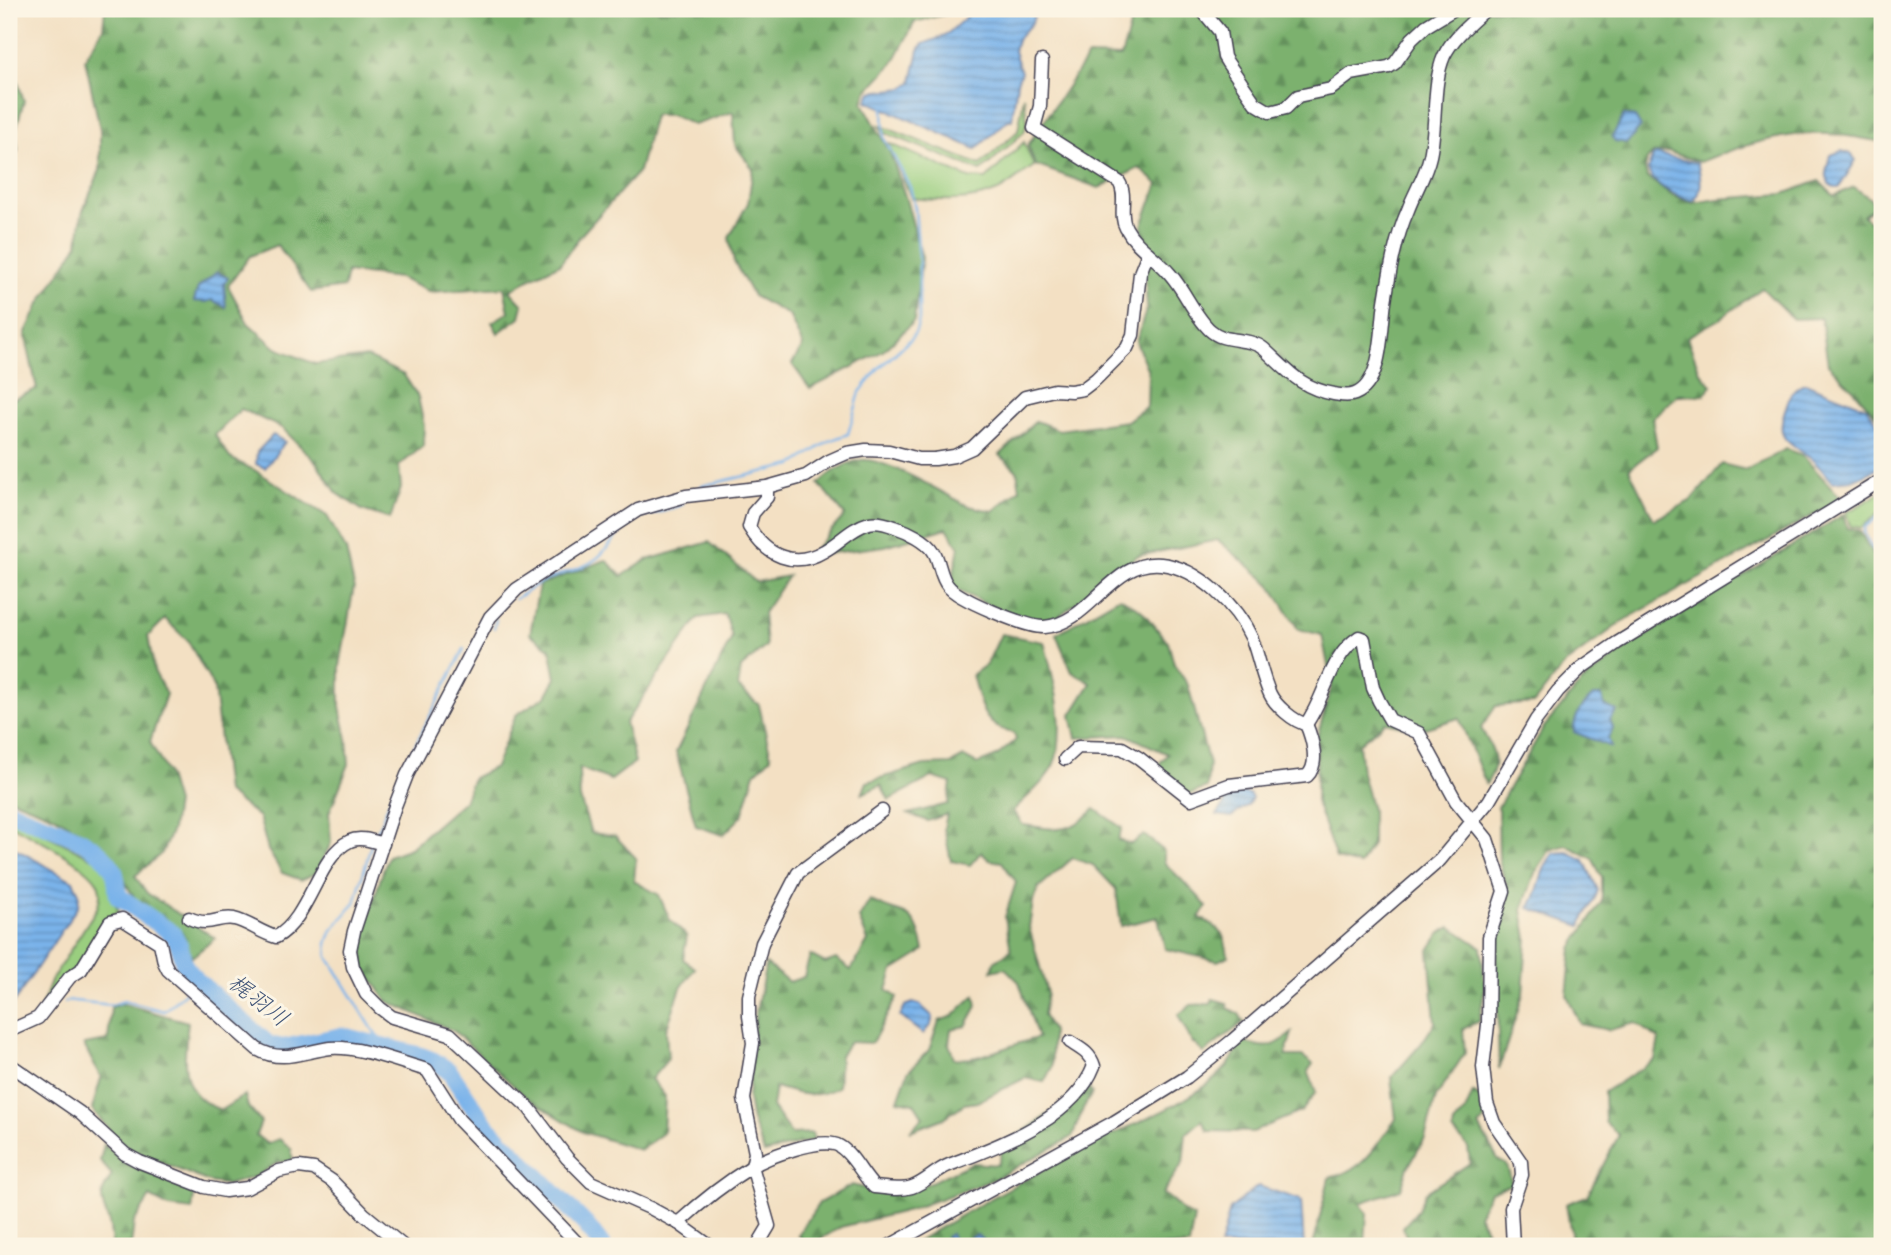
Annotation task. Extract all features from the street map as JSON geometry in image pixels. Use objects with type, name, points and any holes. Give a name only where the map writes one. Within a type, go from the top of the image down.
[{"type":"street","points":[[1201,9],[1220,32],[1227,62],[1255,103],[1270,112],[1286,108],[1298,96],[1331,89],[1351,74],[1388,67],[1426,26],[1454,9]]},
{"type":"street","points":[[1042,61],[1040,106],[1034,128],[1119,182],[1124,193],[1125,227],[1147,253],[1170,273],[1210,330],[1221,337],[1259,346],[1304,385],[1347,396],[1356,394],[1367,386],[1377,361],[1391,263],[1407,211],[1424,177],[1430,155],[1437,109],[1438,74],[1445,55],[1459,34],[1486,9]]},
{"type":"street","points":[[710,1246],[678,1223],[652,1209],[591,1182],[567,1158],[529,1108],[450,1034],[392,1017],[366,994],[353,967],[350,950],[376,842],[407,775],[489,617],[509,597],[638,510],[686,496],[766,487],[806,476],[847,453],[889,451],[935,459],[954,456],[984,439],[1025,397],[1054,390],[1083,389],[1127,348],[1133,335],[1140,273],[1147,253]]},
{"type":"street","points":[[889,1246],[1114,1122],[1187,1077],[1440,860],[1489,801],[1536,720],[1558,691],[1581,668],[1617,643],[1882,481]]},
{"type":"street","points":[[766,487],[767,498],[753,513],[750,527],[755,537],[779,557],[808,559],[825,551],[851,531],[869,523],[895,527],[927,543],[934,552],[947,586],[954,593],[998,615],[1041,628],[1059,625],[1074,616],[1131,567],[1162,564],[1179,569],[1219,593],[1250,636],[1271,696],[1298,723],[1306,724]]},
{"type":"street","points":[[1306,724],[1342,653],[1359,637],[1364,639],[1373,688],[1390,720],[1419,733],[1456,802],[1474,820],[1487,839],[1504,891],[1489,937],[1488,1025],[1483,1067],[1487,1103],[1493,1123],[1521,1162],[1522,1175],[1511,1208],[1513,1246]]},
{"type":"street","points":[[1065,759],[1077,747],[1122,748],[1191,799],[1229,785],[1307,776],[1314,765],[1312,737],[1306,724]]},
{"type":"street","points":[[757,1246],[769,1226],[752,1166],[755,1153],[744,1099],[753,1043],[749,996],[762,943],[798,873],[881,811]]},
{"type":"street","points":[[189,918],[205,924],[233,919],[276,937],[285,932],[295,919],[333,856],[342,847],[350,841],[361,839],[376,842]]},
{"type":"street","points":[[9,1031],[38,1018],[70,977],[81,970],[110,922],[122,919],[160,943],[168,970],[268,1056],[290,1057],[342,1048],[427,1070],[459,1119],[580,1246]]},
{"type":"street","points":[[678,1223],[752,1166],[806,1145],[832,1143],[841,1146],[874,1186],[901,1189],[913,1187],[947,1166],[976,1156],[1034,1127],[1060,1110],[1082,1089],[1094,1066],[1086,1051],[1070,1042]]},
{"type":"street","points":[[9,1064],[70,1105],[125,1154],[140,1162],[204,1187],[225,1191],[247,1188],[279,1171],[299,1167],[313,1169],[332,1181],[364,1214],[403,1246]]},
{"type":"green space","points":[[105,9],[958,9],[915,22],[893,63],[866,92],[863,103],[890,152],[922,258],[914,321],[883,351],[810,389],[792,364],[803,346],[789,315],[753,296],[734,262],[729,238],[748,203],[753,169],[735,145],[733,112],[694,125],[671,115],[654,115],[639,171],[581,235],[560,264],[510,291],[523,305],[520,317],[498,333],[492,322],[509,312],[504,287],[430,292],[399,278],[347,272],[344,287],[311,292],[277,245],[250,256],[228,286],[248,323],[276,348],[315,364],[367,357],[404,375],[418,397],[424,426],[423,446],[399,466],[401,488],[390,519],[362,510],[337,493],[316,462],[282,428],[241,409],[215,435],[230,458],[256,471],[327,516],[346,550],[354,586],[340,666],[340,707],[349,764],[329,813],[331,843],[316,873],[301,880],[282,873],[268,850],[259,817],[226,792],[214,688],[188,641],[165,619],[148,636],[154,671],[166,694],[150,742],[167,773],[176,803],[172,830],[162,853],[135,876],[147,893],[215,938],[192,957],[177,933],[136,900],[107,854],[88,836],[54,816],[9,798],[9,401],[37,389],[25,334],[39,305],[78,244],[82,213],[100,170],[100,129],[85,59],[103,28]]},
{"type":"green space","points":[[1135,9],[1882,9],[1882,142],[1828,134],[1795,135],[1771,139],[1700,162],[1669,152],[1654,153],[1647,160],[1645,169],[1647,177],[1673,196],[1693,203],[1783,194],[1819,181],[1834,196],[1854,187],[1877,204],[1863,216],[1882,230],[1882,423],[1828,364],[1821,318],[1793,319],[1762,288],[1721,318],[1687,337],[1700,372],[1712,385],[1704,395],[1677,395],[1652,418],[1657,447],[1629,469],[1654,520],[1692,500],[1722,464],[1746,470],[1786,449],[1802,455],[1842,499],[1623,621],[1565,664],[1534,703],[1496,706],[1481,728],[1495,762],[1486,784],[1459,718],[1419,730],[1385,722],[1359,744],[1362,773],[1372,810],[1372,844],[1360,865],[1336,859],[1316,802],[1317,737],[1332,686],[1322,635],[1298,629],[1270,584],[1218,540],[1137,556],[1051,622],[1009,615],[951,587],[959,547],[947,528],[885,546],[809,556],[845,515],[819,484],[849,463],[861,460],[884,464],[966,505],[993,511],[1020,489],[1017,471],[1000,455],[1036,421],[1059,430],[1127,421],[1147,406],[1148,371],[1136,342],[1147,307],[1142,225],[1158,184],[1139,168],[1099,188],[1035,165],[1028,145],[1088,56],[1121,57]]},
{"type":"green space","points":[[9,54],[24,101],[15,132],[18,150],[9,166]]},
{"type":"green space","points":[[1024,96],[1027,121],[1024,132],[981,171],[883,132],[879,125],[980,165],[1018,131]]},
{"type":"green space","points":[[1024,142],[1034,166],[1012,183],[987,195],[944,200],[911,198],[888,143],[969,178],[986,179]]},
{"type":"green space","points":[[1882,492],[1882,510],[1861,528],[1850,526],[1846,513]]},
{"type":"green space","points":[[1843,515],[1847,528],[1860,531],[1882,572],[1882,1246],[1573,1246],[1566,1204],[1587,1196],[1619,1135],[1605,1122],[1604,1092],[1655,1060],[1659,1039],[1635,1023],[1609,1030],[1580,1024],[1567,995],[1572,948],[1602,901],[1602,877],[1592,858],[1566,845],[1550,850],[1535,873],[1522,910],[1527,938],[1523,994],[1499,1069],[1496,959],[1508,891],[1499,861],[1498,807],[1544,727],[1582,682],[1630,645]]},
{"type":"green space","points":[[709,542],[756,582],[788,576],[763,613],[766,646],[741,668],[738,687],[759,705],[771,757],[755,773],[742,816],[723,835],[696,826],[676,752],[732,637],[725,614],[698,618],[625,723],[635,762],[611,780],[579,768],[580,798],[591,833],[615,836],[636,858],[634,881],[659,895],[670,920],[687,936],[683,959],[695,968],[681,988],[666,1030],[668,1059],[651,1079],[665,1096],[663,1133],[640,1150],[583,1132],[527,1098],[454,1031],[387,1001],[364,968],[362,935],[388,856],[410,848],[464,801],[473,778],[495,767],[516,715],[546,696],[556,678],[550,648],[530,634],[539,585],[606,560],[622,576],[647,560]]},
{"type":"green space","points":[[1120,597],[1141,610],[1168,642],[1174,664],[1188,685],[1209,764],[1207,788],[1187,795],[1156,767],[1168,754],[1126,735],[1076,738],[1071,715],[1091,683],[1072,672],[1056,634]]},
{"type":"green space","points":[[1001,634],[1044,642],[1060,721],[1058,753],[1053,766],[1040,784],[1013,811],[1023,825],[1062,829],[1077,823],[1095,809],[1122,828],[1118,840],[1131,844],[1144,835],[1164,851],[1164,862],[1207,907],[1199,917],[1220,932],[1228,956],[1218,961],[1165,949],[1158,917],[1121,926],[1116,889],[1093,865],[1073,858],[1038,888],[1029,927],[1047,993],[1043,1015],[1052,1031],[1052,1067],[1044,1082],[1025,1078],[977,1102],[964,1104],[944,1118],[910,1131],[923,1117],[914,1103],[898,1100],[908,1072],[929,1050],[939,1021],[953,1016],[975,995],[977,1006],[966,1026],[951,1029],[949,1044],[954,1058],[974,1058],[1038,1038],[1019,982],[1005,968],[992,971],[994,962],[1011,950],[1005,917],[1016,882],[1002,862],[989,860],[981,852],[970,865],[951,861],[944,828],[947,814],[928,821],[908,814],[948,804],[951,783],[932,777],[889,800],[881,785],[862,794],[867,782],[924,765],[951,764],[964,757],[977,764],[997,756],[1016,740],[1014,733],[1003,730],[988,719],[980,704],[972,675],[987,664]]},
{"type":"green space","points":[[9,816],[101,862],[108,874],[113,899],[119,911],[107,918],[80,964],[38,1015],[52,979],[97,908],[100,889],[97,882],[82,867],[9,824]]},
{"type":"green space","points":[[870,900],[906,914],[916,925],[924,950],[893,971],[887,990],[897,997],[872,1043],[849,1042],[840,1056],[838,1087],[814,1095],[775,1087],[772,1107],[791,1134],[812,1133],[814,1140],[764,1153],[752,1121],[748,1099],[755,1016],[766,964],[789,982],[804,977],[810,955],[825,963],[836,959],[851,970],[868,941],[859,918]]},
{"type":"green space","points":[[1451,927],[1481,947],[1485,988],[1479,1021],[1463,1029],[1465,1053],[1436,1097],[1425,1138],[1408,1167],[1401,1189],[1360,1203],[1367,1213],[1365,1244],[1368,1246],[1313,1246],[1329,1178],[1361,1163],[1396,1119],[1391,1078],[1421,1044],[1435,1023],[1429,950],[1440,933]]},
{"type":"green space","points":[[1213,999],[1227,1003],[1228,1008],[1239,1014],[1244,1022],[1204,1053],[1191,1041],[1178,1015],[1191,1005],[1211,1004]]},
{"type":"green space","points":[[123,1004],[188,1022],[185,1063],[190,1085],[197,1095],[221,1110],[245,1095],[248,1107],[261,1122],[256,1135],[267,1144],[279,1139],[291,1148],[293,1161],[278,1162],[257,1176],[227,1185],[209,1182],[131,1150],[113,1135],[92,1109],[101,1078],[84,1045],[108,1041],[111,1007]]},
{"type":"green space","points":[[1292,1033],[1285,1056],[1302,1056],[1313,1064],[1308,1071],[1316,1092],[1302,1111],[1253,1132],[1208,1131],[1202,1120],[1186,1134],[1183,1163],[1162,1194],[1194,1217],[1189,1246],[910,1246],[1042,1170],[1162,1112],[1199,1090],[1228,1065],[1241,1041],[1268,1046],[1279,1043]]},
{"type":"green space","points":[[1088,1087],[1092,1093],[1072,1137],[992,1180],[909,1210],[841,1227],[809,1246],[798,1235],[819,1203],[852,1185],[879,1192],[907,1193],[972,1163],[998,1165],[1004,1145]]},
{"type":"green space","points":[[1473,1092],[1483,1099],[1485,1119],[1479,1126],[1498,1160],[1507,1165],[1512,1184],[1490,1192],[1478,1215],[1495,1246],[1409,1246],[1403,1227],[1418,1210],[1425,1193],[1470,1163],[1468,1147],[1453,1131],[1454,1124],[1465,1112]]},
{"type":"green space","points":[[104,1144],[129,1165],[195,1189],[192,1210],[169,1207],[150,1197],[134,1222],[131,1246],[112,1246],[110,1226],[102,1199],[112,1175],[100,1161]]},
{"type":"water","points":[[975,9],[1036,9],[1032,23],[1017,39],[1014,51],[1021,72],[1012,120],[1008,120],[976,149],[867,101],[871,92],[904,88],[912,82],[919,50],[923,44],[945,36]]},
{"type":"water","points":[[1624,115],[1635,117],[1641,127],[1627,143],[1615,141],[1612,137]]},
{"type":"water","points":[[1842,151],[1851,154],[1856,160],[1839,188],[1835,188],[1829,184],[1826,172],[1830,155]]},
{"type":"water","points":[[1656,154],[1697,163],[1700,189],[1693,201],[1667,190],[1651,176],[1648,170]]},
{"type":"water","points":[[217,272],[228,278],[224,284],[226,307],[212,300],[194,301],[198,288]]},
{"type":"water","points":[[1805,383],[1866,407],[1882,430],[1882,467],[1852,480],[1832,482],[1813,460],[1789,443],[1782,433],[1783,418],[1792,392]]},
{"type":"water","points":[[273,435],[285,442],[265,468],[256,464],[257,452]]},
{"type":"water","points":[[1593,696],[1602,696],[1604,706],[1617,711],[1610,720],[1613,728],[1608,738],[1611,747],[1574,732],[1579,712]]},
{"type":"water","points":[[1225,794],[1249,794],[1252,798],[1248,805],[1231,817],[1217,815],[1225,803]]},
{"type":"water","points":[[9,845],[73,881],[79,893],[78,906],[9,1010]]},
{"type":"water","points":[[1567,852],[1584,860],[1598,890],[1581,926],[1529,908],[1549,860],[1554,853]]},
{"type":"water","points":[[913,1003],[920,1005],[933,1017],[923,1034],[900,1016],[905,1006]]},
{"type":"water","points":[[1258,1186],[1301,1200],[1304,1246],[1220,1246],[1230,1209]]},
{"type":"water","points":[[951,1234],[955,1242],[965,1245],[971,1237],[977,1235],[985,1242],[985,1246],[949,1246],[946,1237]]},
{"type":"waterway","points":[[701,486],[793,465],[829,441],[848,434],[860,392],[878,369],[912,338],[916,331],[919,320],[919,259],[915,208],[910,187],[884,138],[883,105]]},
{"type":"waterway","points":[[637,518],[683,504]]},
{"type":"waterway","points":[[1882,514],[1865,527],[1864,532],[1882,568]]},
{"type":"waterway","points":[[515,599],[543,581],[589,564],[604,551],[623,527]]},
{"type":"waterway","points":[[494,628],[496,619]]},
{"type":"waterway","points":[[402,771],[464,649]]},
{"type":"waterway","points":[[374,839],[397,783]]},
{"type":"waterway","name":"梶羽川","points":[[9,810],[80,840],[104,857],[113,869],[118,896],[173,934],[184,965],[196,980],[269,1045],[283,1048],[342,1036],[421,1056],[449,1071],[485,1124],[586,1225],[602,1246]]},
{"type":"waterway","points":[[371,845],[355,903],[332,930],[327,943],[328,957],[378,1038],[377,1044]]},
{"type":"waterway","points":[[64,1002],[112,1005],[124,1001],[164,1011],[186,992]]}]
